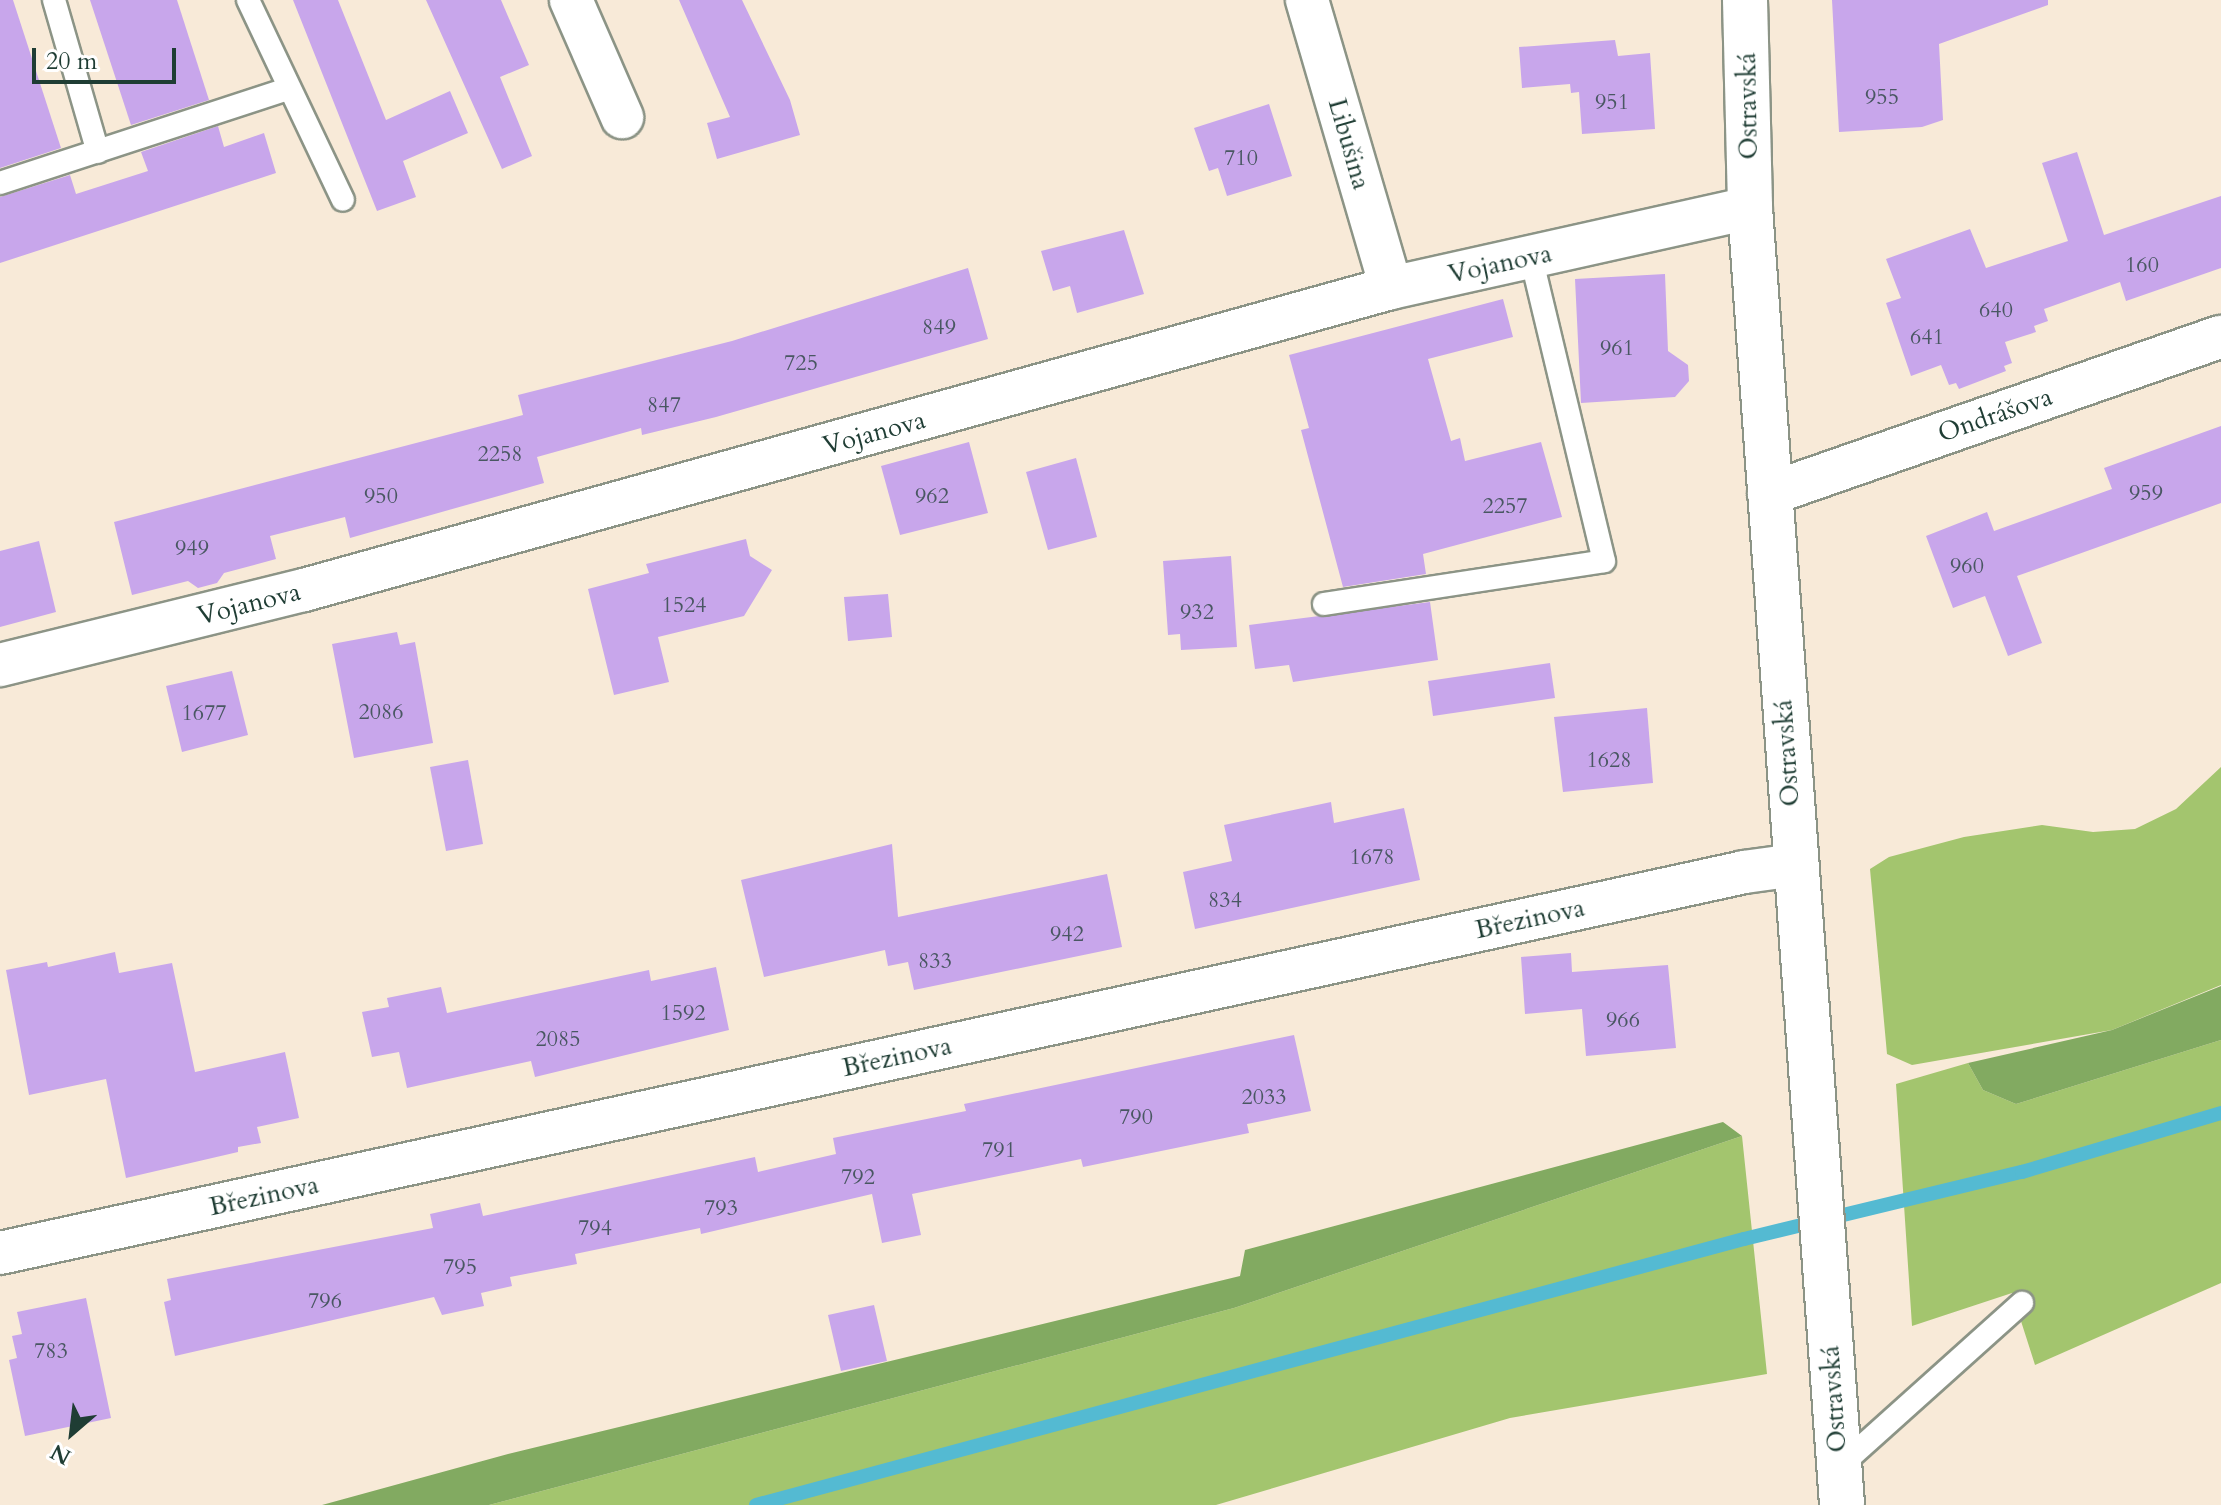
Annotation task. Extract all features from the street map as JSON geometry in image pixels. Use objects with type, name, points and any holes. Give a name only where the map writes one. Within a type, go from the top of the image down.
[{"type":"street","points":[[571,0],[622,117]]},
{"type":"street","name":"Libušina","points":[[1307,0],[1391,288]]},
{"type":"street","name":"Ostravská","points":[[1745,0],[1750,208],[1840,1486]]},
{"type":"street","name":"Vojanova","points":[[0,665],[304,590],[1391,288],[1750,208]]},
{"type":"street","name":"Ondrášova","points":[[1769,494],[2221,337]]},
{"type":"street","name":"Březinova","points":[[0,1253],[1744,872],[1795,865]]},
{"type":"lane","points":[[54,0],[98,152]]},
{"type":"lane","points":[[248,0],[287,89],[343,200]]},
{"type":"lane","points":[[0,183],[287,89]]},
{"type":"lane","points":[[1324,604],[1604,561],[1531,258]]},
{"type":"lane","points":[[1840,1486],[2022,1303]]},
{"type":"green space","points":[[2221,767],[2221,985],[2112,1030],[1912,1065],[1887,1054],[1870,869],[1889,857],[1964,837],[2042,825],[2093,832],[2135,829],[2176,809]]},
{"type":"green space","points":[[2221,986],[2221,1040],[2016,1104],[1983,1090],[1968,1063],[2112,1030]]},
{"type":"green space","points":[[2221,1040],[2221,1283],[2035,1365],[2012,1293],[1912,1326],[1896,1084],[1968,1063],[1983,1090],[2016,1104]]},
{"type":"green space","points":[[1723,1122],[1742,1136],[1234,1308],[489,1505],[322,1505],[508,1454],[1240,1276],[1245,1250]]},
{"type":"green space","points":[[1742,1136],[1767,1374],[1510,1418],[1216,1505],[489,1505],[1234,1308]]},
{"type":"building","points":[[0,0],[13,0],[61,148],[0,168]]},
{"type":"building","points":[[90,0],[177,0],[209,100],[131,125]]},
{"type":"building","points":[[293,0],[338,0],[386,120],[450,91],[468,133],[403,161],[416,197],[377,211]]},
{"type":"building","points":[[426,0],[501,0],[529,65],[500,77],[532,156],[502,169]]},
{"type":"building","points":[[679,0],[742,0],[790,100],[800,135],[717,159],[707,123],[730,117]]},
{"type":"building","points":[[1832,0],[2048,0],[2048,5],[1939,44],[1943,120],[1922,127],[1839,132]]},
{"type":"building","points":[[1615,40],[1618,56],[1650,53],[1655,129],[1582,134],[1579,92],[1571,93],[1570,84],[1522,88],[1519,47]]},
{"type":"building","points":[[1269,104],[1292,176],[1227,196],[1218,168],[1209,171],[1194,128]]},
{"type":"building","points":[[218,126],[224,147],[264,133],[276,173],[0,263],[0,197],[70,175],[76,194],[148,171],[141,152]]},
{"type":"building","points":[[2077,152],[2104,235],[2221,196],[2221,268],[2126,301],[2120,282],[2044,309],[2048,321],[2034,326],[2036,332],[2005,342],[2012,363],[2004,366],[2006,371],[1959,389],[1956,383],[1949,385],[1941,365],[1911,376],[1886,303],[1901,298],[1886,259],[1970,229],[1986,268],[2068,241],[2042,163]]},
{"type":"building","points":[[1124,230],[1144,294],[1077,313],[1070,286],[1053,291],[1041,251]]},
{"type":"building","points":[[968,268],[988,339],[716,417],[642,435],[641,428],[537,457],[544,483],[350,538],[345,517],[270,536],[276,559],[224,573],[217,583],[198,588],[188,581],[132,595],[114,522],[523,415],[518,395],[732,341]]},
{"type":"building","points":[[1665,274],[1668,351],[1688,365],[1689,381],[1675,397],[1581,403],[1575,279]]},
{"type":"building","points":[[1503,299],[1513,337],[1428,359],[1451,441],[1460,438],[1465,461],[1541,442],[1562,517],[1423,554],[1426,574],[1343,587],[1301,430],[1309,428],[1289,355]]},
{"type":"building","points":[[2221,426],[2221,503],[2017,576],[2042,643],[2008,656],[1985,596],[1953,608],[1926,536],[1987,512],[1994,531],[2112,489],[2104,468]]},
{"type":"building","points":[[969,442],[988,513],[900,535],[881,466]]},
{"type":"building","points":[[1076,458],[1097,537],[1048,550],[1026,472]]},
{"type":"building","points":[[746,539],[750,556],[772,570],[744,616],[658,637],[669,682],[614,695],[588,589],[649,573],[646,564]]},
{"type":"building","points":[[39,541],[56,612],[0,627],[0,551]]},
{"type":"building","points":[[1231,556],[1237,647],[1181,650],[1180,634],[1168,635],[1163,561]]},
{"type":"building","points":[[888,594],[892,637],[848,641],[844,597]]},
{"type":"building","points":[[1430,602],[1438,660],[1293,682],[1289,665],[1255,669],[1249,625]]},
{"type":"building","points":[[397,632],[400,645],[415,642],[433,743],[354,758],[332,644]]},
{"type":"building","points":[[1550,663],[1555,698],[1433,716],[1428,681]]},
{"type":"building","points":[[232,671],[248,735],[182,752],[166,686]]},
{"type":"building","points":[[1647,708],[1653,783],[1563,792],[1554,717]]},
{"type":"building","points":[[468,760],[483,844],[446,851],[430,767]]},
{"type":"building","points":[[1331,802],[1334,823],[1404,808],[1420,880],[1195,929],[1183,872],[1232,861],[1224,825]]},
{"type":"building","points":[[892,844],[898,917],[1107,874],[1122,947],[914,990],[908,962],[888,966],[885,950],[764,977],[741,880]]},
{"type":"building","points":[[115,952],[119,973],[172,963],[195,1072],[285,1052],[299,1118],[257,1127],[261,1143],[238,1147],[238,1152],[126,1178],[106,1079],[29,1095],[6,970],[47,962],[48,967]]},
{"type":"building","points":[[1571,953],[1572,972],[1668,965],[1676,1048],[1586,1056],[1582,1009],[1525,1014],[1521,957]]},
{"type":"building","points":[[716,967],[729,1030],[535,1077],[531,1061],[407,1088],[399,1052],[372,1057],[362,1012],[389,1007],[387,998],[441,987],[447,1013],[649,970],[651,981]]},
{"type":"building","points":[[1294,1035],[1311,1111],[1247,1124],[1249,1133],[1083,1167],[1081,1159],[912,1194],[921,1235],[882,1243],[872,1194],[701,1234],[700,1228],[575,1254],[577,1264],[510,1277],[512,1286],[481,1293],[484,1306],[442,1315],[434,1297],[175,1356],[164,1302],[171,1300],[167,1279],[433,1228],[430,1214],[480,1203],[483,1216],[755,1157],[758,1172],[836,1154],[833,1138],[966,1111],[964,1104]]},
{"type":"building","points":[[86,1298],[111,1418],[25,1436],[9,1360],[17,1358],[12,1336],[22,1334],[17,1312]]},
{"type":"building","points":[[874,1305],[887,1361],[841,1371],[828,1315]]},
{"type":"waterway","points":[[756,1505],[1744,1239],[2022,1172],[2221,1113]]}]
